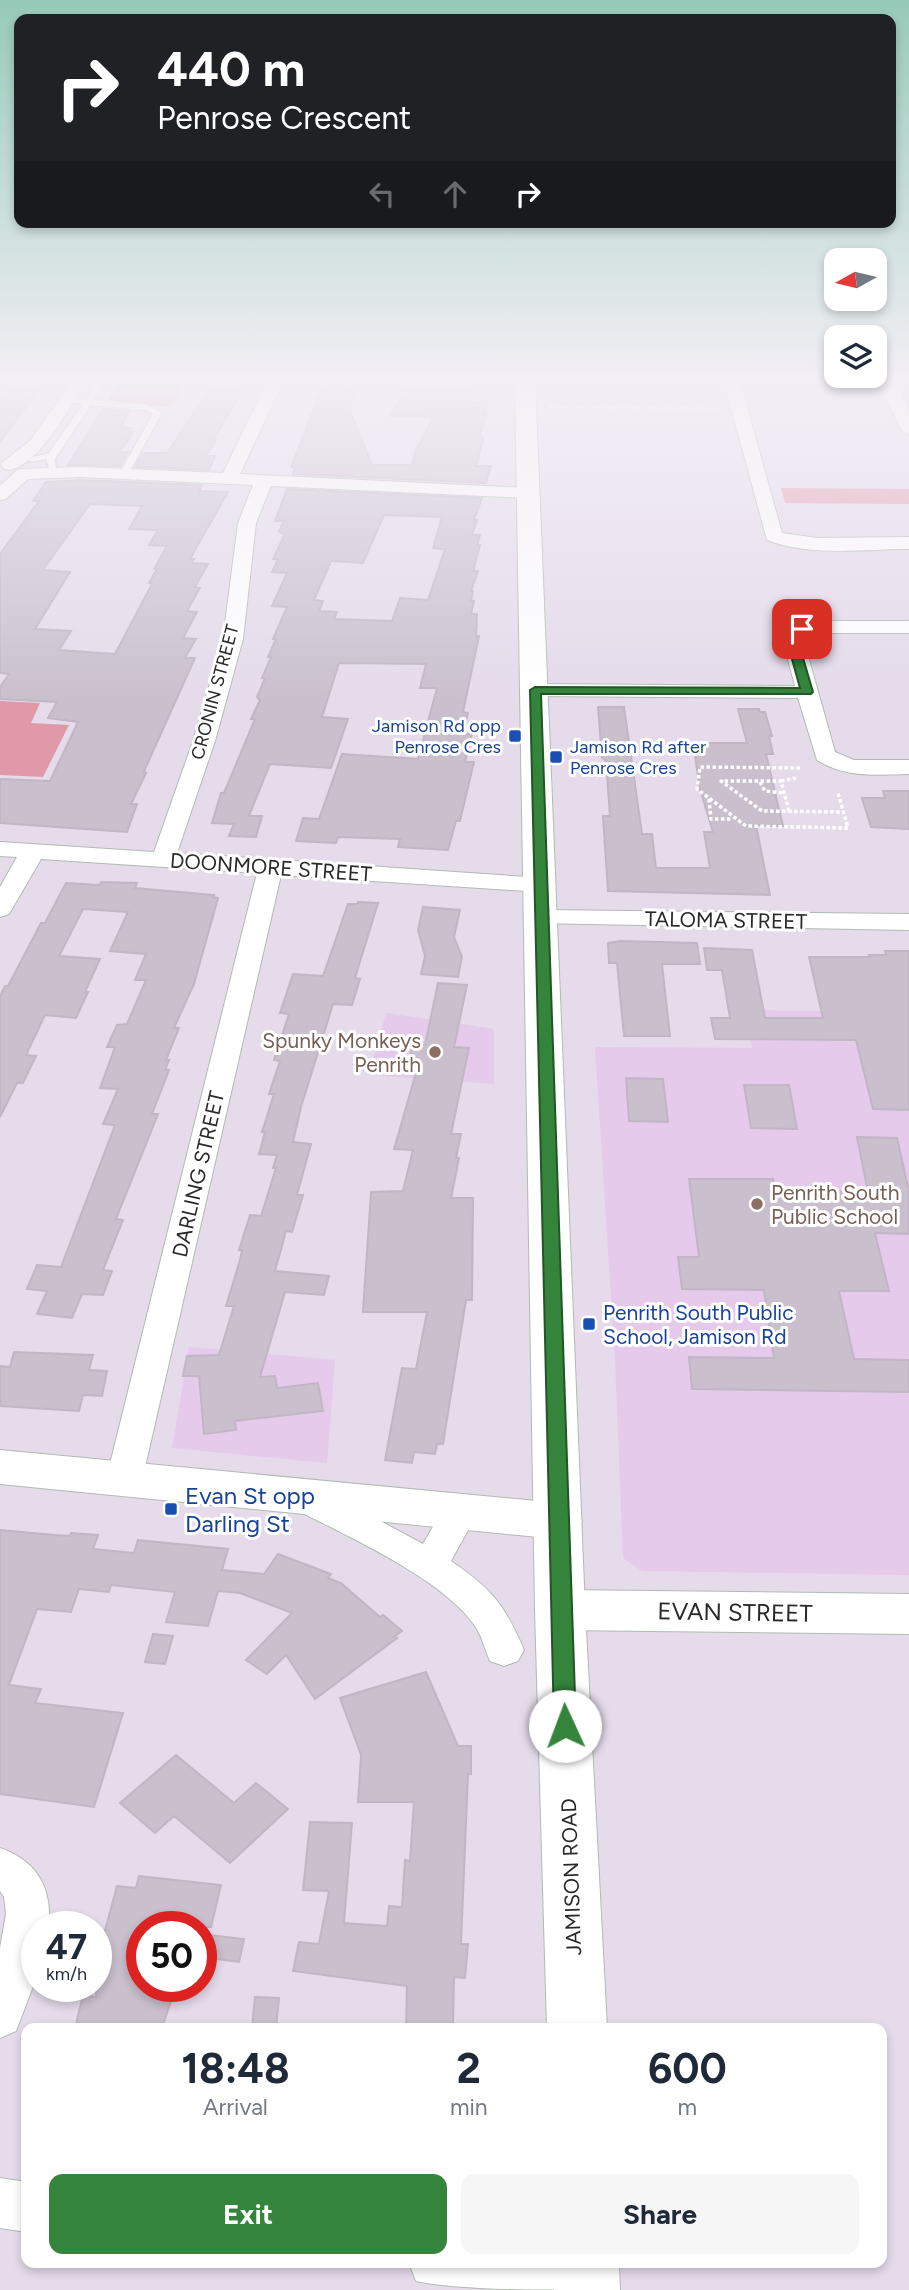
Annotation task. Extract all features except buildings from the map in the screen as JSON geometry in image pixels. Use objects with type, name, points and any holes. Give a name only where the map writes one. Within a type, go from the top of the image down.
[{"type":"main road","name":"JAMISON ROAD","points":[[528,489],[542,902],[560,1610],[577,2023]]},
{"type":"main road","points":[[0,1468],[558,1521]]},
{"type":"main road","name":"EVAN STREET","points":[[560,1610],[909,1614]]},
{"type":"street","name":"CRONIN STREET","points":[[163,860],[204,741],[233,639],[247,523],[261,489]]},
{"type":"street","points":[[437,489],[528,493]]},
{"type":"street","points":[[761,489],[773,534],[777,538],[799,542],[909,543]]},
{"type":"street","points":[[909,627],[794,623],[792,641],[822,750],[830,759],[836,778],[909,767]]},
{"type":"street","points":[[535,690],[807,692]]},
{"type":"street","name":"DOONMORE STREET","points":[[0,849],[271,867],[542,902]]},
{"type":"street","points":[[0,909],[33,851]]},
{"type":"street","name":"DARLING STREET","points":[[124,1480],[271,867]]},
{"type":"street","name":"TALOMA STREET","points":[[542,902],[909,922]]},
{"type":"street","points":[[306,1498],[430,1566],[462,1589],[491,1619],[504,1650]]},
{"type":"street","points":[[430,1566],[460,1512]]},
{"type":"street","points":[[0,1867],[19,1881],[29,1910],[27,1930],[0,2016]]},
{"type":"street","points":[[0,2203],[21,2206]]},
{"type":"street","points":[[528,2268],[587,2273]]},
{"type":"path","points":[[800,768],[700,766],[697,789],[734,818],[752,827],[849,828],[836,778]]},
{"type":"path","points":[[797,778],[781,781],[721,781],[762,811],[845,812]]},
{"type":"path","points":[[760,781],[765,792],[784,793]]},
{"type":"path","points":[[781,781],[789,811]]},
{"type":"path","points":[[709,799],[711,819],[734,818]]},
{"type":"shaded area","points":[[781,489],[909,489],[909,504],[785,503]]},
{"type":"shaded area","points":[[0,701],[40,703],[31,723],[69,725],[43,777],[0,775]]},
{"type":"shaded area","name":"Penrith South Public School","points":[[746,1010],[909,1012],[909,1575],[642,1571],[623,1558],[615,1360],[595,1047],[752,1048]]},
{"type":"shaded area","name":"Spunky Monkeys Penrith","points":[[386,1013],[494,1029],[494,1084],[369,1075]]},
{"type":"shaded area","points":[[189,1347],[335,1360],[327,1463],[172,1448]]},
{"type":"place","name":"Jamison Rd opp Penrose Cres","points":[[515,736]]},
{"type":"place","name":"Jamison Rd after Penrose Cres","points":[[556,757]]},
{"type":"place","name":"Spunky Monkeys Penrith","points":[[435,1052]]},
{"type":"place","name":"Penrith South Public School","points":[[757,1204]]},
{"type":"place","name":"Penrith South Public School, Jamison Rd","points":[[589,1324]]},
{"type":"place","name":"Evan St opp Darling St","points":[[171,1509]]},
{"type":"route","points":[[565,1726],[550,1282],[535,690],[807,692],[792,641],[796,631],[802,629]]}]
